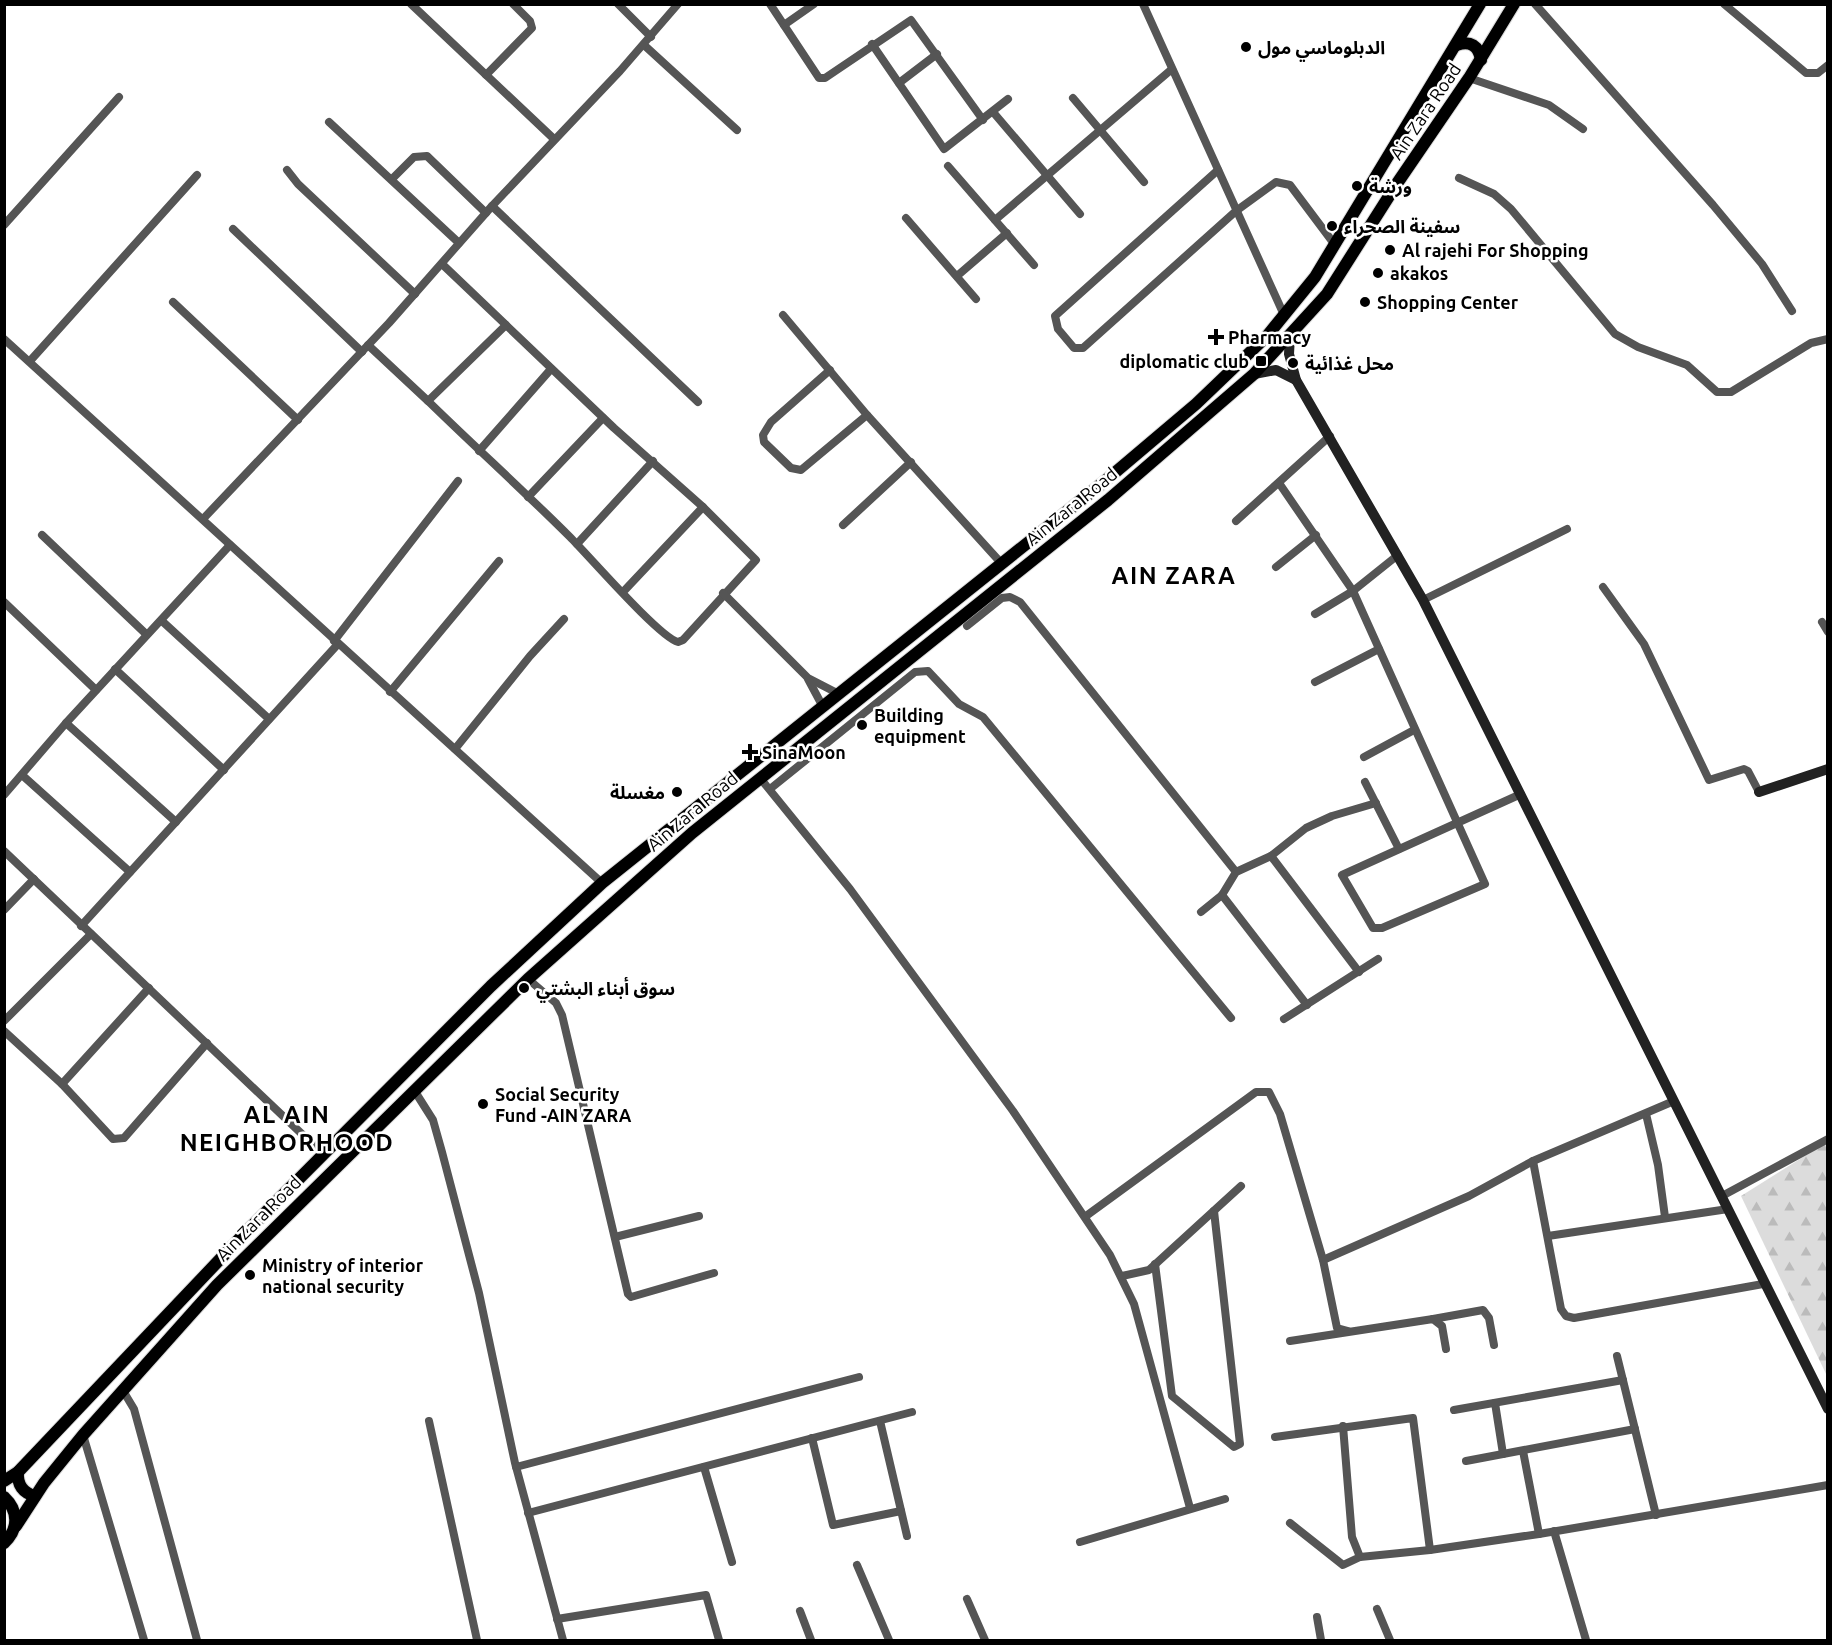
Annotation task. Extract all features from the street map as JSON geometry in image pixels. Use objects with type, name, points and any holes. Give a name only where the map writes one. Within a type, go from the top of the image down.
[{"type":"main road","name":"Ain Zara Road","points":[[4,1481],[18,1472],[244,1234],[491,986],[602,883],[1002,564],[1196,404],[1267,336],[1315,277],[1480,4]]},
{"type":"main road","name":"Ain Zara Road","points":[[4,1543],[35,1496],[83,1435],[217,1285],[528,979],[667,855],[760,777],[1099,507],[1199,424],[1254,374],[1327,294],[1398,182],[1481,60],[1514,4]]},
{"type":"main road","points":[[1457,45],[1465,43],[1473,45],[1479,51],[1481,60]]},
{"type":"main road","points":[[1290,336],[1290,363],[1296,380],[1423,600],[1827,1409]]},
{"type":"main road","points":[[1254,374],[1276,370],[1296,380]]},
{"type":"main road","points":[[1759,792],[1827,769]]},
{"type":"main road","points":[[18,1472],[18,1482],[23,1490],[35,1496]]},
{"type":"main road","points":[[4,1497],[15,1513],[16,1526]]},
{"type":"street","points":[[411,4],[554,140]]},
{"type":"street","points":[[486,75],[532,28],[530,21],[513,4]]},
{"type":"street","points":[[618,4],[651,37]]},
{"type":"street","points":[[203,519],[365,349],[492,206],[644,45],[678,4]]},
{"type":"street","points":[[770,4],[819,78],[825,78],[872,44],[911,20],[938,54],[983,120]]},
{"type":"street","points":[[784,26],[814,4]]},
{"type":"street","points":[[1143,4],[1284,315]]},
{"type":"street","points":[[1535,4],[1713,205],[1762,264],[1792,311]]},
{"type":"street","points":[[1724,4],[1806,73],[1818,74],[1827,65]]},
{"type":"street","points":[[872,44],[944,149],[1008,99]]},
{"type":"street","points":[[644,45],[737,130]]},
{"type":"street","points":[[898,83],[938,54]]},
{"type":"street","points":[[995,220],[1101,132],[1172,69]]},
{"type":"street","points":[[1469,78],[1549,105],[1583,129]]},
{"type":"street","points":[[4,225],[118,97]]},
{"type":"street","points":[[1073,98],[1144,182]]},
{"type":"street","points":[[993,112],[1080,214]]},
{"type":"street","points":[[329,122],[459,243]]},
{"type":"street","points":[[392,179],[414,157],[427,156],[486,213]]},
{"type":"street","points":[[948,166],[1034,265]]},
{"type":"street","points":[[286,170],[415,294]]},
{"type":"street","points":[[1218,170],[1055,315],[1058,328],[1074,348],[1083,348],[1236,211],[1273,183],[1286,183],[1335,245]]},
{"type":"street","points":[[30,361],[197,175]]},
{"type":"street","points":[[1459,177],[1503,201],[1615,334],[1638,347],[1668,356],[1687,365],[1717,392],[1731,392],[1811,343],[1827,339]]},
{"type":"street","points":[[492,206],[698,402]]},
{"type":"street","points":[[906,218],[976,299]]},
{"type":"street","points":[[233,229],[365,349],[428,401],[577,544],[666,635],[678,642],[756,560],[703,507],[603,418],[442,264]]},
{"type":"street","points":[[957,276],[1006,233]]},
{"type":"street","points":[[173,302],[298,420]]},
{"type":"street","points":[[783,315],[867,415],[1002,564]]},
{"type":"street","points":[[428,401],[506,325]]},
{"type":"street","points":[[4,339],[602,883]]},
{"type":"street","points":[[479,451],[551,369]]},
{"type":"street","points":[[830,370],[771,422],[763,435],[764,442],[791,468],[801,470],[867,415]]},
{"type":"street","points":[[528,497],[603,418]]},
{"type":"street","points":[[1236,520],[1330,436]]},
{"type":"street","points":[[577,544],[653,461]]},
{"type":"street","points":[[843,525],[911,462]]},
{"type":"street","points":[[81,926],[224,770],[336,642],[458,481]]},
{"type":"street","points":[[1279,483],[1353,591],[1456,824],[1485,884],[1382,928],[1373,928],[1342,875],[1456,824],[1521,794]]},
{"type":"street","points":[[623,592],[703,507]]},
{"type":"street","points":[[1423,600],[1567,529]]},
{"type":"street","points":[[42,535],[146,634]]},
{"type":"street","points":[[1276,567],[1316,535]]},
{"type":"street","points":[[4,795],[146,634],[162,621],[230,545]]},
{"type":"street","points":[[1315,614],[1353,591],[1398,555]]},
{"type":"street","points":[[390,692],[499,561]]},
{"type":"street","points":[[1603,587],[1644,644],[1709,780],[1744,769],[1748,771],[1759,792]]},
{"type":"street","points":[[723,593],[808,678],[823,707]]},
{"type":"street","points":[[967,626],[1002,598],[1010,597],[1020,603],[1236,872]]},
{"type":"street","points":[[4,602],[96,690]]},
{"type":"street","points":[[454,749],[530,656],[564,619]]},
{"type":"street","points":[[162,621],[269,719]]},
{"type":"street","points":[[1822,622],[1827,632]]},
{"type":"street","points":[[1315,682],[1378,649]]},
{"type":"street","points":[[115,669],[224,770]]},
{"type":"street","points":[[770,789],[915,672],[928,671],[959,704],[983,717],[1231,1018]]},
{"type":"street","points":[[808,678],[839,694]]},
{"type":"street","points":[[66,723],[176,822]]},
{"type":"street","points":[[1364,757],[1414,730]]},
{"type":"street","points":[[22,775],[130,872]]},
{"type":"street","points":[[760,777],[857,899],[1013,1111],[1086,1216],[1122,1276],[1134,1304],[1190,1508]]},
{"type":"street","points":[[1365,782],[1399,849]]},
{"type":"street","points":[[1201,912],[1222,895],[1236,872],[1271,856],[1314,824],[1376,803]]},
{"type":"street","points":[[4,851],[324,1155]]},
{"type":"street","points":[[1271,856],[1359,972]]},
{"type":"street","points":[[4,910],[34,879]]},
{"type":"street","points":[[1222,895],[1307,1005]]},
{"type":"street","points":[[4,1021],[92,934]]},
{"type":"street","points":[[1284,1019],[1378,959]]},
{"type":"street","points":[[528,979],[555,1003],[562,1015],[593,1155],[627,1290],[631,1297],[714,1273]]},
{"type":"street","points":[[62,1084],[149,988]]},
{"type":"street","points":[[4,1031],[62,1084],[113,1139],[121,1140],[207,1043]]},
{"type":"street","points":[[414,1090],[433,1120],[442,1152],[478,1293],[516,1467],[563,1641]]},
{"type":"street","points":[[1086,1216],[1256,1092],[1269,1092],[1280,1114],[1323,1260],[1336,1328],[1348,1331]]},
{"type":"street","points":[[1323,1260],[1469,1196],[1507,1173],[1533,1161],[1674,1101]]},
{"type":"street","points":[[1646,1114],[1658,1165],[1665,1217]]},
{"type":"street","points":[[1722,1196],[1827,1139]]},
{"type":"street","points":[[1533,1161],[1561,1309],[1566,1316],[1574,1318],[1763,1284]]},
{"type":"street","points":[[1122,1276],[1149,1270],[1241,1186]]},
{"type":"street","points":[[1548,1236],[1728,1209]]},
{"type":"street","points":[[1155,1264],[1172,1396],[1234,1447],[1240,1444],[1214,1211]]},
{"type":"street","points":[[615,1237],[699,1216]]},
{"type":"street","points":[[1290,1341],[1483,1311],[1489,1318],[1494,1345]]},
{"type":"street","points":[[1433,1319],[1442,1326],[1446,1349]]},
{"type":"street","points":[[1617,1356],[1656,1515]]},
{"type":"street","points":[[516,1467],[859,1377]]},
{"type":"street","points":[[1454,1410],[1623,1380]]},
{"type":"street","points":[[122,1389],[134,1409],[197,1641]]},
{"type":"street","points":[[1495,1403],[1503,1454]]},
{"type":"street","points":[[528,1513],[912,1412]]},
{"type":"street","points":[[1275,1437],[1413,1418],[1430,1550]]},
{"type":"street","points":[[429,1421],[477,1641]]},
{"type":"street","points":[[880,1421],[907,1536]]},
{"type":"street","points":[[1343,1426],[1352,1537],[1355,1550],[1360,1557]]},
{"type":"street","points":[[1466,1461],[1635,1429]]},
{"type":"street","points":[[83,1435],[144,1641]]},
{"type":"street","points":[[812,1438],[833,1525],[901,1511]]},
{"type":"street","points":[[1523,1451],[1539,1533]]},
{"type":"street","points":[[705,1467],[732,1562]]},
{"type":"street","points":[[1290,1523],[1342,1565],[1360,1557],[1430,1550],[1554,1531],[1827,1485]]},
{"type":"street","points":[[1080,1542],[1225,1499]]},
{"type":"street","points":[[1554,1531],[1586,1641]]},
{"type":"street","points":[[857,1564],[889,1641]]},
{"type":"street","points":[[557,1619],[706,1595],[719,1641]]},
{"type":"street","points":[[967,1599],[985,1641]]},
{"type":"street","points":[[1377,1609],[1389,1641]]},
{"type":"street","points":[[800,1611],[811,1641]]},
{"type":"street","points":[[1317,1617],[1321,1641]]},
{"type":"green space","points":[[1827,1142],[1827,1376],[1741,1196]]},
{"type":"place","name":"الدبلوماسي مول","points":[[1246,47]]},
{"type":"place","name":"ورشة","points":[[1357,186]]},
{"type":"place","name":"سفينة الصحراء","points":[[1332,226]]},
{"type":"place","name":"Al rajehi For Shopping","points":[[1390,250]]},
{"type":"place","name":"akakos","points":[[1378,273]]},
{"type":"place","name":"Shopping Center","points":[[1365,302]]},
{"type":"place","name":"Pharmacy","points":[[1216,337]]},
{"type":"place","name":"diplomatic club","points":[[1261,361]]},
{"type":"place","name":"محل غذائية","points":[[1293,363]]},
{"type":"place","name":"Building equipment","points":[[862,725]]},
{"type":"place","name":"SinaMoon","points":[[750,752]]},
{"type":"place","name":"مغسلة","points":[[677,792]]},
{"type":"place","name":"سوق أبناء البشتي","points":[[524,988]]},
{"type":"place","name":"Social Security Fund -AIN ZARA","points":[[483,1104]]},
{"type":"place","name":"Ministry of interior national security","points":[[250,1275]]},
{"type":"district","name":"AIN ZARA","points":[[1174,575]]},
{"type":"district","name":"AL AIN NEIGHBORHOOD","points":[[287,1128]]}]
